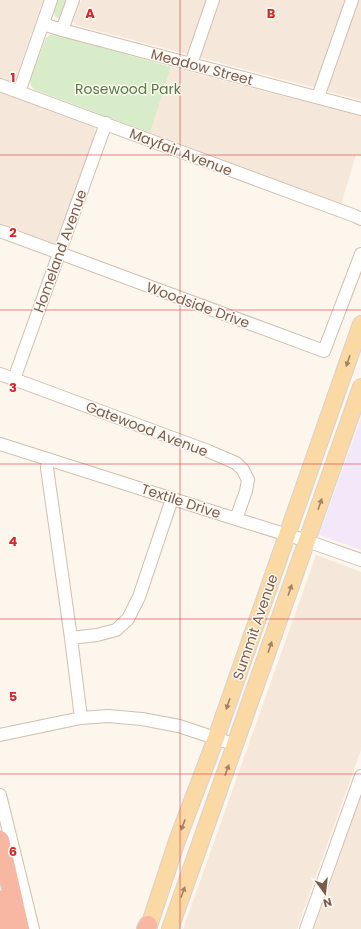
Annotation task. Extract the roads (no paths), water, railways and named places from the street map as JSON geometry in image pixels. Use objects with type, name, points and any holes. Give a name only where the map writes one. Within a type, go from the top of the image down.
[{"type":"highway","points":[[0,840],[20,929]]},
{"type":"highway","points":[[0,900],[6,929]]},
{"type":"main road","name":"Summit Avenue","points":[[147,928],[177,841],[216,738],[361,324]]},
{"type":"main road","name":"Summit Avenue","points":[[170,929],[361,387]]},
{"type":"main road","points":[[155,906],[175,914]]},
{"type":"street","points":[[19,92],[51,0]]},
{"type":"street","points":[[62,30],[73,0]]},
{"type":"street","points":[[191,64],[213,0]]},
{"type":"street","points":[[318,97],[352,0]]},
{"type":"street","name":"Meadow Street","points":[[43,24],[361,109]]},
{"type":"street","name":"Mayfair Avenue","points":[[0,85],[106,123],[361,219]]},
{"type":"street","name":"Homeland Avenue","points":[[14,379],[106,123]]},
{"type":"street","name":"Woodside Drive","points":[[0,231],[324,350],[357,280]]},
{"type":"street","points":[[357,280],[361,254]]},
{"type":"street","name":"Gatewood Avenue","points":[[0,374],[208,451],[236,464],[243,470],[248,480],[246,491],[236,519]]},
{"type":"street","name":"Textile Drive","points":[[0,444],[307,541],[361,560]]},
{"type":"street","points":[[48,459],[47,468],[81,718]]},
{"type":"street","points":[[71,638],[97,635],[116,630],[128,619],[139,597],[172,498]]},
{"type":"street","points":[[0,735],[81,718],[108,716],[142,719],[179,726],[236,744]]},
{"type":"street","points":[[306,929],[361,776]]},
{"type":"street","points":[[0,795],[33,929]]},
{"type":"park label","name":"Rosewood Park","points":[[128,89]]}]
